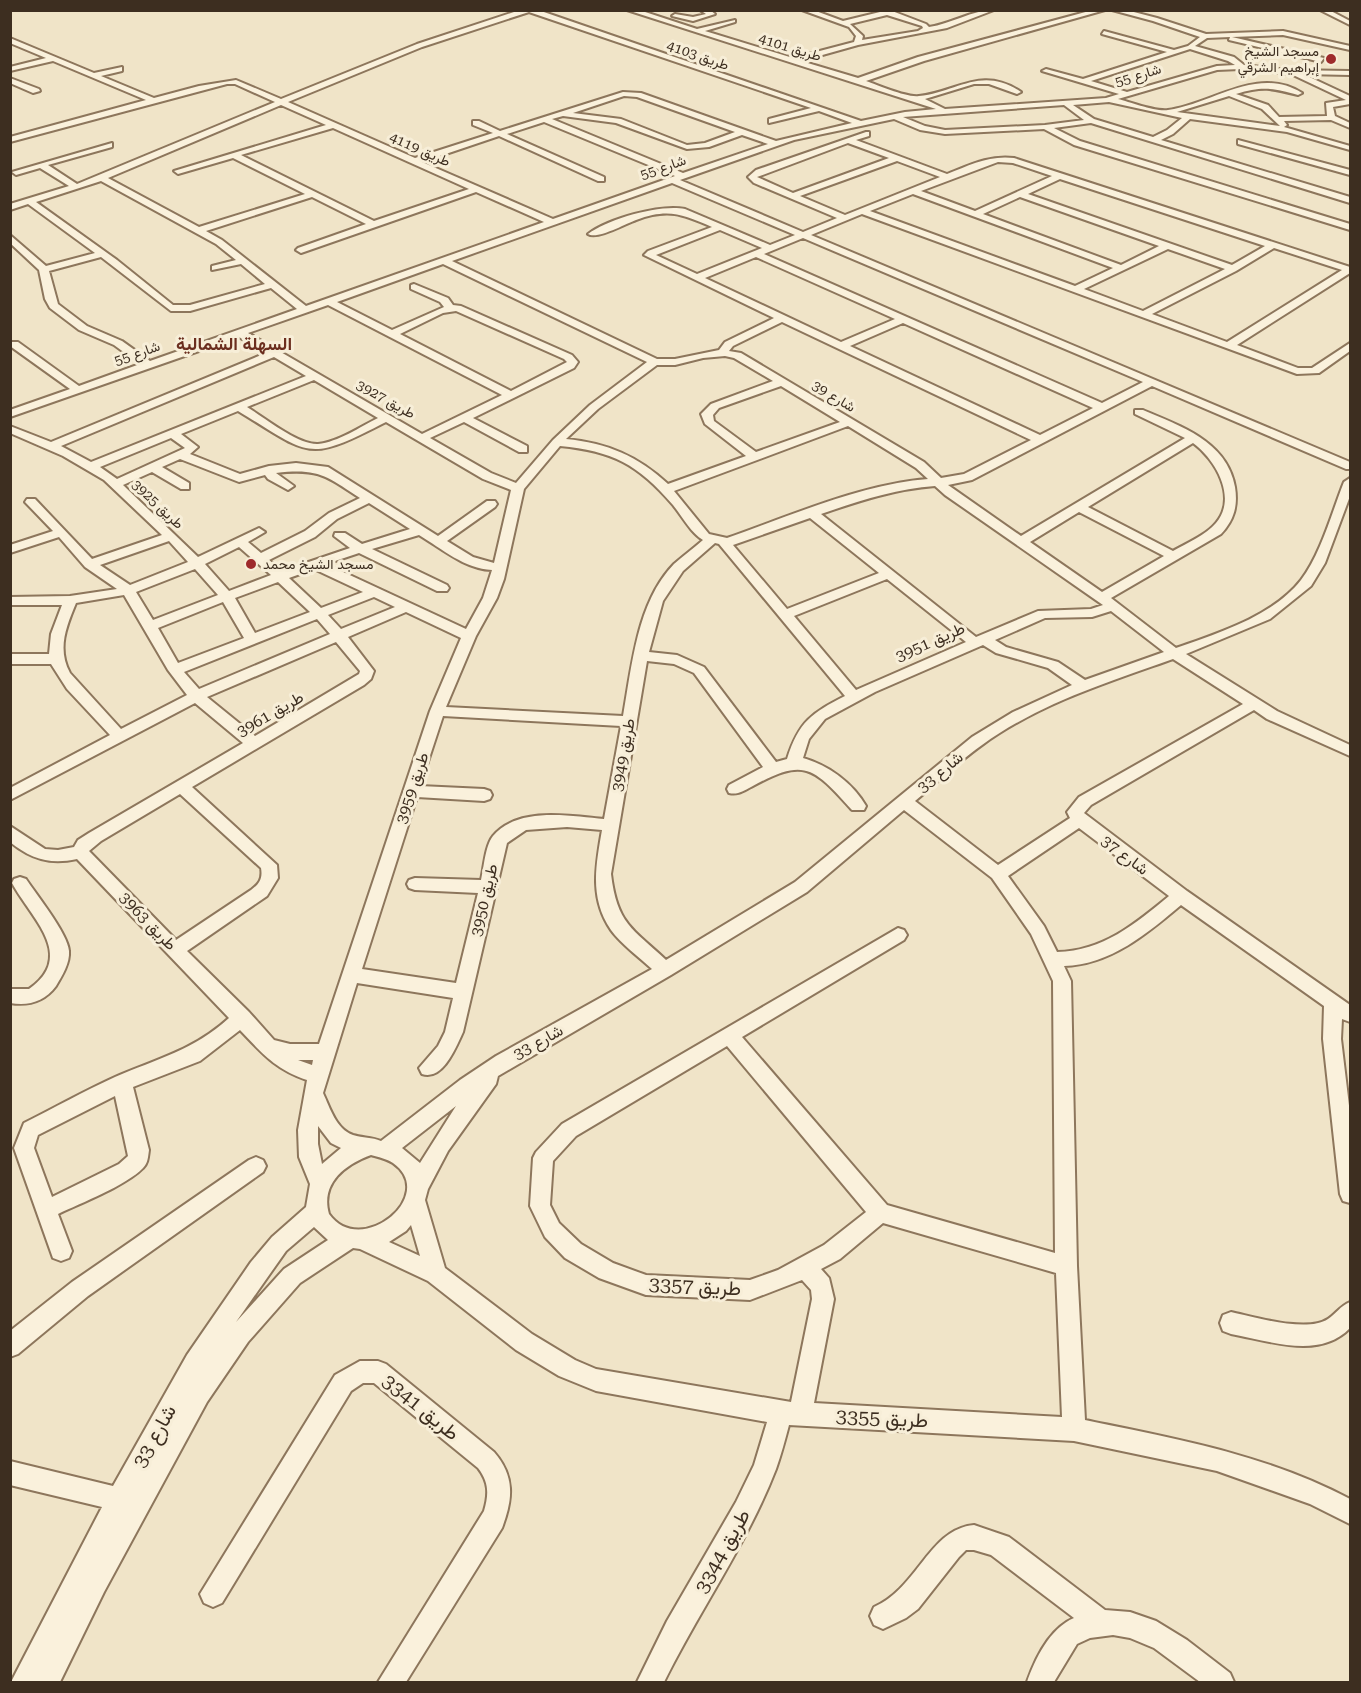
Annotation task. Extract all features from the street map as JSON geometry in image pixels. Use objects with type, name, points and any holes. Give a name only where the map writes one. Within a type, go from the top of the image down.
[{"type":"street","points":[[10,207],[101,178],[278,102],[427,42],[529,10]]},
{"type":"street","name":"طريق 4103","points":[[529,10],[859,122]]},
{"type":"street","name":"طريق 4101","points":[[630,10],[653,15],[696,31],[918,99],[939,107],[941,110]]},
{"type":"street","points":[[667,15],[681,10]]},
{"type":"street","points":[[653,15],[693,19],[712,14],[704,10]]},
{"type":"street","points":[[805,10],[856,29],[859,34],[856,43]]},
{"type":"street","points":[[844,23],[895,10]]},
{"type":"street","points":[[792,61],[856,43],[920,33],[927,28],[942,28],[991,10]]},
{"type":"street","points":[[858,81],[921,59],[1102,10]]},
{"type":"street","points":[[1323,10],[1350,22]]},
{"type":"street","points":[[1116,11],[1192,30],[1205,36],[1289,33],[1324,41],[1348,51]]},
{"type":"street","points":[[883,12],[927,28]]},
{"type":"street","points":[[696,31],[733,21]]},
{"type":"street","points":[[1104,33],[1174,52]]},
{"type":"street","points":[[1254,33],[1316,50],[1307,56]]},
{"type":"street","points":[[1084,81],[1190,47],[1205,36]]},
{"type":"street","points":[[1219,36],[1324,59],[1299,71]]},
{"type":"street","points":[[1324,41],[1335,37]]},
{"type":"street","points":[[10,40],[152,100]]},
{"type":"street","points":[[804,47],[819,52]]},
{"type":"street","points":[[1190,47],[1231,59],[1240,67]]},
{"type":"street","points":[[10,69],[55,58]]},
{"type":"street","name":"شارع 55","points":[[10,414],[774,143],[859,122],[941,110],[1070,105],[1107,100],[1200,72],[1240,67],[1288,72],[1350,73]]},
{"type":"street","points":[[95,75],[119,69]]},
{"type":"street","points":[[1046,71],[1128,94]]},
{"type":"street","points":[[1288,72],[1307,77],[1321,87],[1350,100]]},
{"type":"street","points":[[10,80],[36,91]]},
{"type":"street","name":"طريق 4119","points":[[10,140],[152,100],[227,81],[236,82],[551,222]]},
{"type":"street","points":[[918,99],[982,81],[1017,92]]},
{"type":"street","points":[[185,82],[199,88]]},
{"type":"street","points":[[939,82],[956,87]]},
{"type":"street","points":[[1166,113],[1266,85],[1298,93]]},
{"type":"street","points":[[415,160],[614,96],[634,94],[774,143]]},
{"type":"street","points":[[1229,94],[1260,104],[1288,130]]},
{"type":"street","points":[[1107,100],[1187,117],[1288,130],[1350,148]]},
{"type":"street","points":[[1332,117],[1329,105],[1350,100]]},
{"type":"street","points":[[1070,105],[1091,122]]},
{"type":"street","points":[[772,121],[818,108]]},
{"type":"street","points":[[563,113],[574,117],[618,121],[687,147],[706,146],[742,132]]},
{"type":"street","points":[[895,116],[923,128],[945,132],[1045,127],[1091,122],[1350,200]]},
{"type":"street","points":[[1154,140],[1170,132],[1187,117]]},
{"type":"street","points":[[1277,119],[1332,117],[1350,126]]},
{"type":"street","points":[[544,119],[803,235],[1350,466]]},
{"type":"street","points":[[476,123],[601,179]]},
{"type":"street","points":[[178,171],[334,125]]},
{"type":"street","points":[[1045,127],[1077,142],[1350,227]]},
{"type":"street","points":[[845,218],[757,182],[753,175],[866,134]]},
{"type":"street","points":[[848,140],[948,177]]},
{"type":"street","points":[[1232,148],[1244,140],[1350,173]]},
{"type":"street","points":[[16,172],[109,145]]},
{"type":"street","points":[[1210,158],[1221,153]]},
{"type":"street","points":[[234,155],[374,225]]},
{"type":"street","points":[[792,196],[897,158]]},
{"type":"street","points":[[696,278],[987,161],[998,159],[1014,161],[1350,270]]},
{"type":"street","points":[[42,165],[76,187]]},
{"type":"street","points":[[976,214],[1059,176]]},
{"type":"street","points":[[101,178],[200,230],[304,310]]},
{"type":"street","points":[[1290,190],[1300,185]]},
{"type":"street","points":[[301,250],[476,189]]},
{"type":"street","points":[[914,190],[1121,268]]},
{"type":"street","points":[[200,230],[313,194]]},
{"type":"street","points":[[1020,194],[1233,269]]},
{"type":"street","points":[[1269,202],[1280,196]]},
{"type":"street","points":[[29,201],[114,262],[167,306],[175,309],[195,307],[272,285]]},
{"type":"street","points":[[593,234],[655,211],[669,209],[682,211],[770,248]]},
{"type":"street","points":[[862,211],[1297,371],[1306,373],[1315,371],[1350,346]]},
{"type":"street","points":[[720,227],[649,254],[651,258],[843,345],[1040,440]]},
{"type":"street","points":[[10,238],[44,269],[50,299],[54,306],[83,328],[118,343],[148,365]]},
{"type":"street","points":[[1143,315],[1233,269],[1273,245]]},
{"type":"street","points":[[1075,290],[1167,246]]},
{"type":"street","points":[[44,269],[101,254]]},
{"type":"street","points":[[756,254],[1103,408]]},
{"type":"street","points":[[442,260],[655,362],[669,363],[711,352],[723,352],[729,344],[784,318]]},
{"type":"street","points":[[215,268],[243,261]]},
{"type":"street","points":[[1228,346],[1350,270]]},
{"type":"street","points":[[414,287],[442,299],[450,308]]},
{"type":"street","points":[[330,302],[511,394]]},
{"type":"street","points":[[392,334],[450,308],[462,309],[568,357],[573,362],[570,366],[424,437]]},
{"type":"street","points":[[843,345],[904,319]]},
{"type":"street","name":"طريق 3927","points":[[240,333],[424,437],[487,476],[518,488]]},
{"type":"street","points":[[14,344],[78,390]]},
{"type":"street","name":"شارع 39","points":[[723,352],[737,356],[920,465],[956,497],[1107,602],[1173,652],[1254,704],[1350,751]]},
{"type":"street","points":[[52,446],[275,353]]},
{"type":"street","points":[[518,488],[557,442],[608,395],[655,362]]},
{"type":"street","points":[[92,466],[315,376]]},
{"type":"street","points":[[755,457],[709,423],[707,414],[715,406],[782,382]]},
{"type":"street","name":"طريق 3949","points":[[665,970],[629,938],[611,914],[606,901],[603,874],[641,656],[656,601],[678,568],[724,541],[883,489],[968,477],[1152,382]]},
{"type":"street","points":[[239,407],[309,447],[330,444],[388,417]]},
{"type":"street","name":"طريق 3951","points":[[794,763],[801,739],[812,722],[820,715],[854,697],[1043,614],[1092,613],[1174,556],[1216,531],[1226,521],[1230,510],[1227,472],[1215,454],[1194,437],[1139,412]]},
{"type":"street","points":[[463,417],[523,449]]},
{"type":"street","points":[[667,489],[849,422]]},
{"type":"street","name":"طريق 3925","points":[[10,429],[92,466],[115,484],[171,536],[226,596],[252,640]]},
{"type":"street","points":[[115,484],[190,450],[192,447],[173,434]]},
{"type":"street","points":[[1021,542],[1194,437]]},
{"type":"street","points":[[557,442],[592,446],[618,453],[667,489],[705,537],[724,541],[854,697]]},
{"type":"street","points":[[181,455],[239,478],[269,470],[306,467],[324,470],[472,562],[489,567],[501,567]]},
{"type":"street","points":[[154,468],[185,486]]},
{"type":"street","points":[[269,470],[272,476],[288,486]]},
{"type":"street","name":"شارع 33","points":[[379,1148],[503,1062],[665,970],[801,887],[977,741],[1018,716],[1083,686],[1211,640],[1265,616],[1306,583],[1318,563],[1350,483]]},
{"type":"street","name":"طريق 3959","points":[[320,1182],[314,1173],[308,1154],[316,1084],[437,711],[469,636],[490,598],[501,567],[518,488]]},
{"type":"street","points":[[260,558],[310,534],[333,516],[370,498]]},
{"type":"street","points":[[31,502],[90,564],[128,590],[175,670],[196,696],[254,744]]},
{"type":"street","points":[[439,541],[491,504]]},
{"type":"street","points":[[1078,507],[1174,556]]},
{"type":"street","points":[[812,513],[978,641],[1053,665],[1083,686]]},
{"type":"street","points":[[151,626],[313,563],[422,530]]},
{"type":"street","points":[[10,549],[62,532]]},
{"type":"street","points":[[10,601],[71,600],[128,590],[196,562],[259,532]]},
{"type":"street","points":[[90,564],[171,536]]},
{"type":"street","points":[[340,536],[358,548],[442,588]]},
{"type":"street","name":"طريق 3961","points":[[80,852],[84,844],[94,837],[366,676],[367,671],[338,636],[282,576],[240,542]]},
{"type":"street","points":[[313,563],[469,636]]},
{"type":"street","points":[[785,615],[889,574]]},
{"type":"street","points":[[175,670],[374,592]]},
{"type":"street","points":[[71,600],[59,632],[56,659],[75,689],[120,736]]},
{"type":"street","points":[[10,795],[196,696],[406,607]]},
{"type":"street","points":[[641,656],[677,660],[699,670],[772,768]]},
{"type":"street","points":[[10,659],[56,659]]},
{"type":"street","points":[[998,874],[1079,820],[1075,812],[1085,801],[1254,704]]},
{"type":"street","points":[[437,711],[629,721]]},
{"type":"street","points":[[735,789],[772,768],[794,763],[806,764],[826,772],[858,806]]},
{"type":"street","points":[[175,950],[257,895],[268,884],[271,877],[269,865],[182,787]]},
{"type":"street","points":[[410,791],[484,795]]},
{"type":"street","points":[[905,802],[998,874],[1038,931],[1062,981],[1066,1266],[1074,1429]]},
{"type":"street","name":"شارع 37","points":[[1079,820],[1181,896],[1350,1015]]},
{"type":"street","name":"طريق 3950","points":[[429,1068],[445,1051],[450,1041],[464,992],[499,840],[513,827],[533,821],[611,825]]},
{"type":"street","points":[[10,832],[27,848],[42,855],[65,856],[80,852]]},
{"type":"street","name":"طريق 3963","points":[[80,852],[286,1063],[316,1084]]},
{"type":"street","points":[[10,996],[26,997],[41,990],[58,965],[61,953],[58,942],[20,884]]},
{"type":"street","points":[[415,884],[488,887]]},
{"type":"street","points":[[1052,959],[1066,960],[1104,952],[1143,927],[1181,896]]},
{"type":"street","name":"طريق 3357","points":[[880,1212],[832,1252],[784,1278],[750,1290],[646,1285],[607,1271],[573,1251],[552,1230],[540,1206],[543,1158],[569,1130],[898,935]]},
{"type":"street","points":[[352,975],[464,992]]},
{"type":"street","points":[[1333,1003],[1332,1038],[1350,1194]]},
{"type":"street","points":[[61,1251],[24,1148],[26,1138],[32,1129],[122,1083],[193,1055],[222,1035],[242,1017]]},
{"type":"street","points":[[729,1035],[880,1212],[1066,1266]]},
{"type":"street","points":[[269,1046],[298,1052],[326,1052]]},
{"type":"street","name":"شارع 33","points":[[416,1195],[436,1150],[460,1113],[503,1062]]},
{"type":"street","points":[[46,1210],[126,1170],[138,1160],[139,1150],[122,1083]]},
{"type":"street","points":[[316,1084],[325,1123],[332,1134],[356,1146],[379,1148],[399,1154],[409,1162],[416,1174],[416,1195],[436,1274]]},
{"type":"street","points":[[379,1148],[341,1159],[329,1169],[320,1182],[316,1197],[317,1211],[323,1223],[333,1233],[356,1239],[380,1236],[395,1228],[407,1216],[416,1195]]},
{"type":"street","points":[[10,1346],[80,1289],[256,1166]]},
{"type":"street","name":"شارع 33","points":[[24,1683],[119,1499],[195,1363],[259,1269],[279,1244],[317,1211]]},
{"type":"street","name":"شارع 33","points":[[46,1683],[101,1572],[199,1394],[228,1351],[240,1334],[292,1276],[356,1239]]},
{"type":"street","name":"طريق 3355","points":[[356,1239],[436,1274],[524,1342],[567,1368],[596,1380],[790,1413],[1074,1429],[1217,1459],[1316,1494],[1350,1512]]},
{"type":"street","name":"طريق 3344","points":[[650,1683],[676,1630],[745,1512],[790,1413],[823,1299],[821,1285],[804,1267]]},
{"type":"street","points":[[1231,1323],[1307,1337],[1334,1329],[1350,1313]]},
{"type":"street","name":"طريق 3341","points":[[213,1594],[343,1383],[360,1372],[378,1372],[486,1460],[498,1475],[501,1497],[493,1519],[391,1683]]},
{"type":"street","points":[[10,1473],[119,1499]]},
{"type":"street","points":[[883,1616],[899,1610],[929,1577],[952,1544],[962,1539],[975,1537],[1000,1546],[1101,1623]]},
{"type":"street","points":[[1040,1683],[1066,1637],[1084,1626],[1101,1623],[1121,1623],[1143,1628],[1164,1639],[1221,1683]]},
{"type":"place","name":"مسجد الشيخ إبراهيم الشرقي","points":[[1331,59]]},
{"type":"place","name":"مسجد الشيخ محمد","points":[[251,564]]},
{"type":"district","name":"السهلة الشمالية","points":[[234,343]]}]
